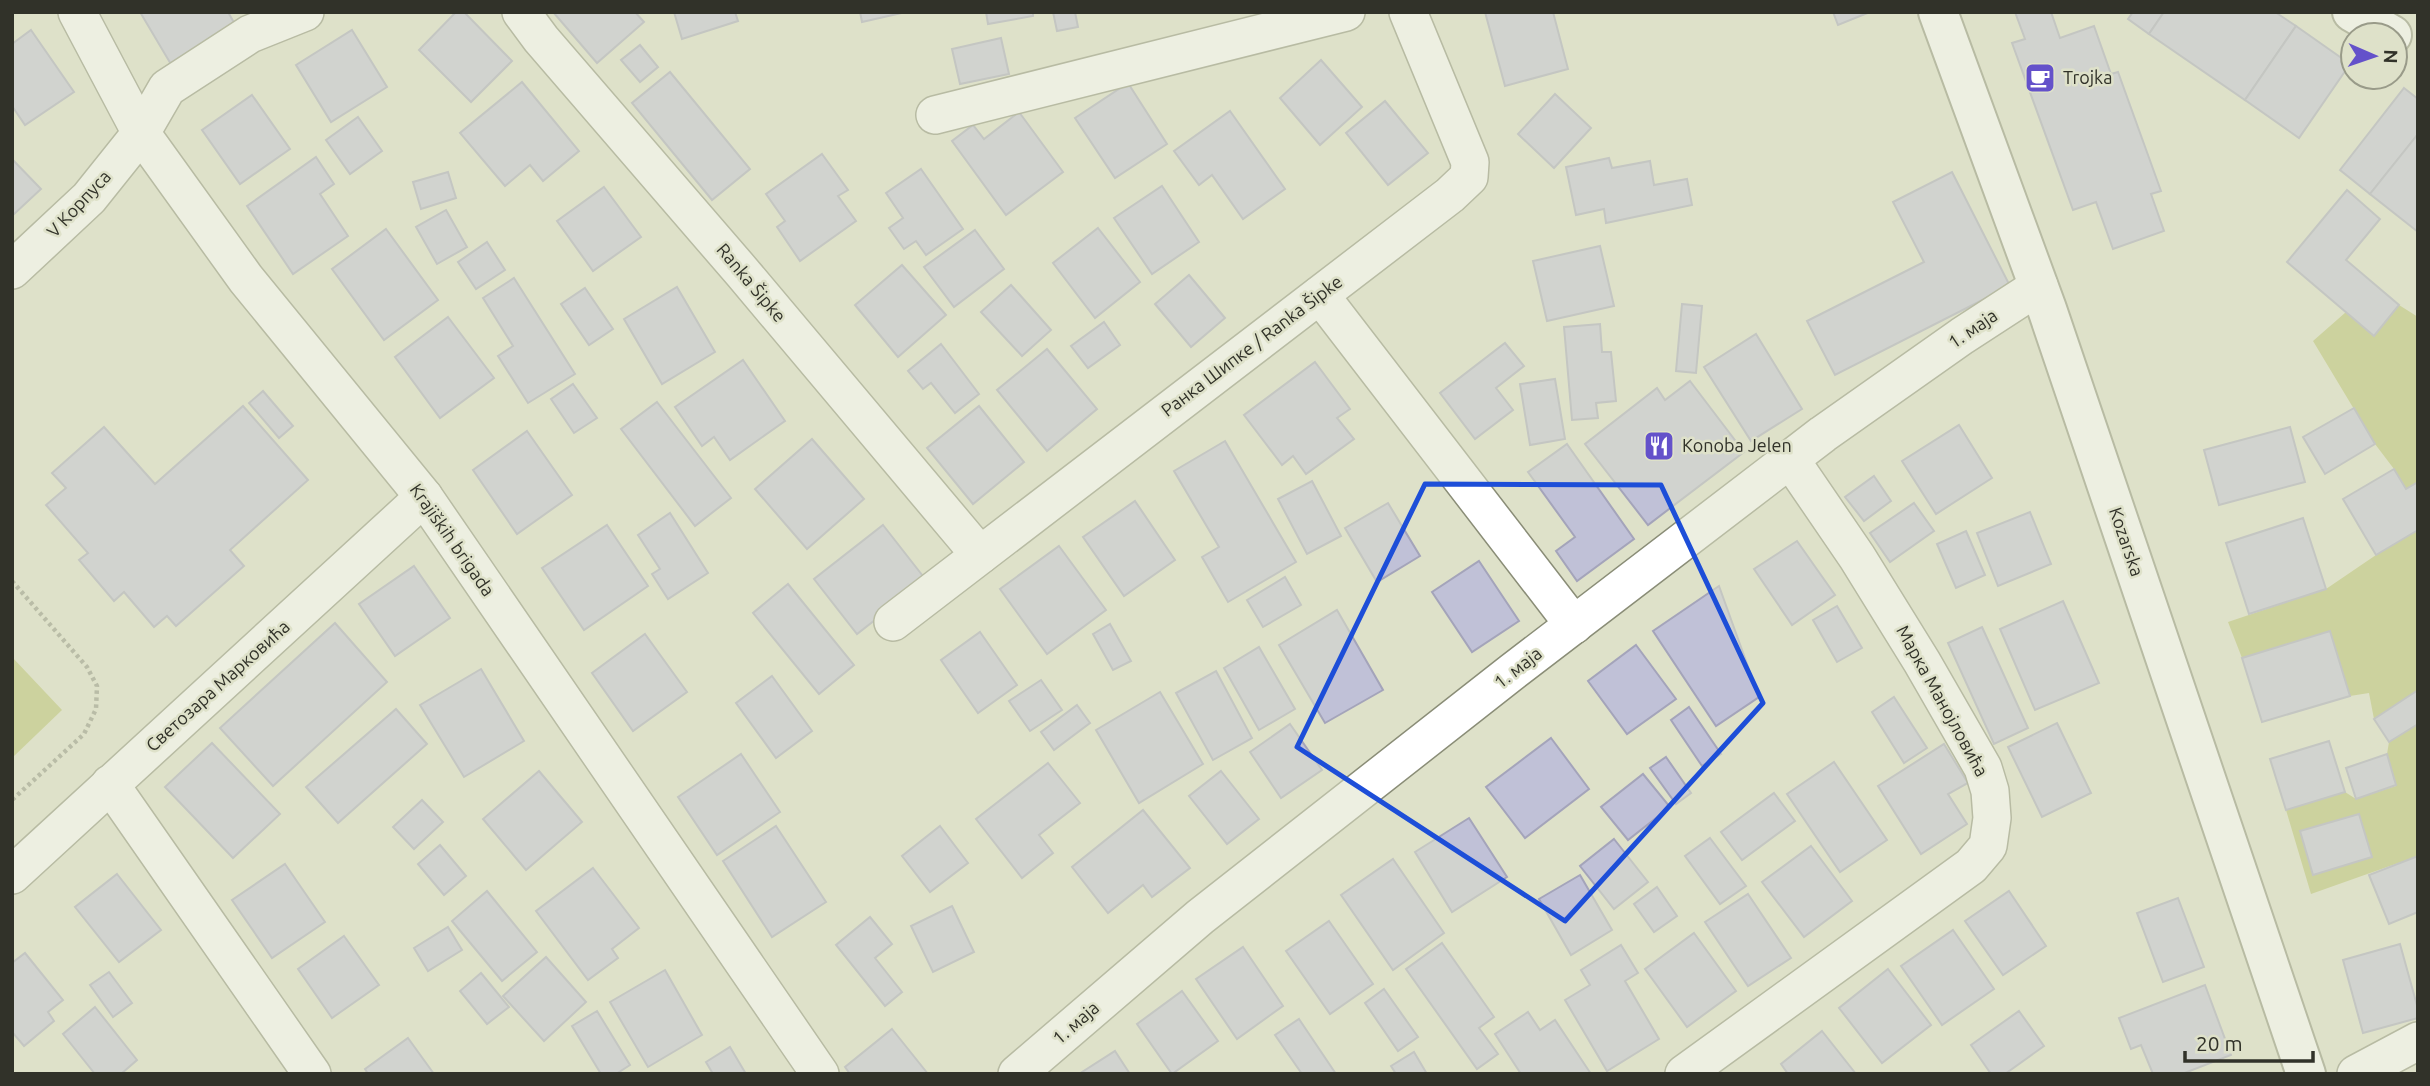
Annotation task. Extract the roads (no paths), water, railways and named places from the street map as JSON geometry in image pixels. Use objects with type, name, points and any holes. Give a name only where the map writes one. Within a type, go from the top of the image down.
[{"type":"street","name":"Krajiških brigada","points":[[77,12],[141,133],[246,279],[424,497],[820,1074]]},
{"type":"street","name":"V Корпуса","points":[[12,270],[89,198],[141,133],[167,88],[250,34],[305,12]]},
{"type":"street","name":"Ranka Šipke","points":[[522,12],[541,39],[742,272],[980,555]]},
{"type":"street","points":[[935,115],[1346,12]]},
{"type":"street","name":"Ранка Шипке / Ranka Šipke","points":[[893,622],[1450,195],[1469,177],[1470,162],[1408,12]]},
{"type":"street","name":"Kozarska","points":[[1938,12],[2039,286],[2306,1074]]},
{"type":"street","points":[[2352,12],[2368,21]]},
{"type":"street","name":"1. маја","points":[[1017,1074],[1200,916],[1574,625],[1790,459],[1962,336],[2039,286]]},
{"type":"street","points":[[1320,295],[1574,625]]},
{"type":"street","name":"Марка Манојловића","points":[[1684,1074],[1971,866],[1988,846],[1992,818],[1990,791],[1983,768],[1864,569],[1790,459]]},
{"type":"street","name":"Светозара Марковића","points":[[12,875],[424,497]]},
{"type":"street","points":[[110,784],[312,1074]]},
{"type":"street","points":[[2356,1074],[2418,1041]]},
{"type":"place","name":"Trojka","points":[[2040,78]]},
{"type":"place","name":"Konoba Jelen","points":[[1659,446]]}]
